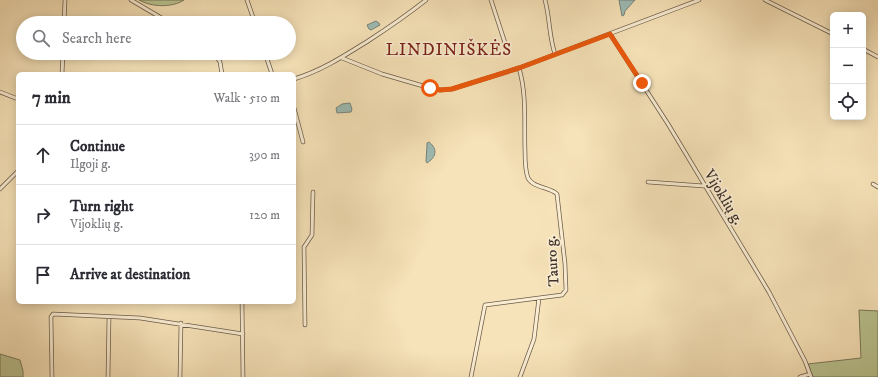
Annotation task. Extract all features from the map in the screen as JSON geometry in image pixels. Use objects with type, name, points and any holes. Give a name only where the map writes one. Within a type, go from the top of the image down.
[{"type":"street","points":[[64,16],[65,0]]},
{"type":"street","points":[[131,0],[158,16]]},
{"type":"street","points":[[247,0],[253,16]]},
{"type":"street","points":[[296,79],[310,75],[342,58],[396,23],[426,0]]},
{"type":"street","points":[[491,0],[507,49]]},
{"type":"street","points":[[545,0],[551,40],[555,54]]},
{"type":"street","points":[[342,58],[382,74],[440,90],[452,89],[519,68],[699,0]]},
{"type":"street","points":[[765,0],[830,32]]},
{"type":"street","name":"Vijoklių g.","points":[[610,34],[668,124],[769,292],[811,375]]},
{"type":"street","points":[[866,51],[878,57]]},
{"type":"street","points":[[62,72],[63,60]]},
{"type":"street","points":[[219,60],[222,72]]},
{"type":"street","points":[[267,60],[271,72]]},
{"type":"street","name":"Tauro g.","points":[[472,377],[484,305],[562,295],[566,290],[565,264],[557,194],[554,190],[534,183],[529,179],[526,167],[524,138],[525,96],[519,68]]},
{"type":"street","points":[[0,92],[16,98]]},
{"type":"street","points":[[296,116],[303,142]]},
{"type":"street","points":[[0,188],[16,173]]},
{"type":"street","points":[[648,182],[704,186]]},
{"type":"street","points":[[873,184],[878,187]]},
{"type":"street","points":[[305,325],[304,247],[312,235],[313,192]]},
{"type":"street","points":[[520,377],[534,339],[538,298]]},
{"type":"street","points":[[242,304],[243,377]]},
{"type":"street","points":[[52,377],[51,317],[53,314],[140,318],[181,323],[243,334]]},
{"type":"street","points":[[108,377],[109,317]]},
{"type":"street","points":[[180,377],[181,323]]},
{"type":"street","points":[[800,377],[811,375]]},
{"type":"green space","points":[[139,0],[184,0],[179,3],[162,6],[149,4]]},
{"type":"green space","points":[[859,310],[878,311],[878,377],[813,377],[808,364],[861,358]]},
{"type":"green space","points":[[0,354],[20,360],[23,377],[0,377]]},
{"type":"water","points":[[619,0],[635,0],[622,16]]},
{"type":"water","points":[[376,21],[380,25],[371,30],[369,29],[367,25]]},
{"type":"water","points":[[350,103],[352,109],[351,112],[337,113],[336,108],[342,104]]},
{"type":"water","points":[[429,142],[434,148],[435,154],[427,163],[427,143]]},
{"type":"district","name":"LINDINIŠKĖS","points":[[449,49]]},
{"type":"route","points":[[430,88],[436,90],[452,89],[519,68],[610,34],[642,83]]}]
